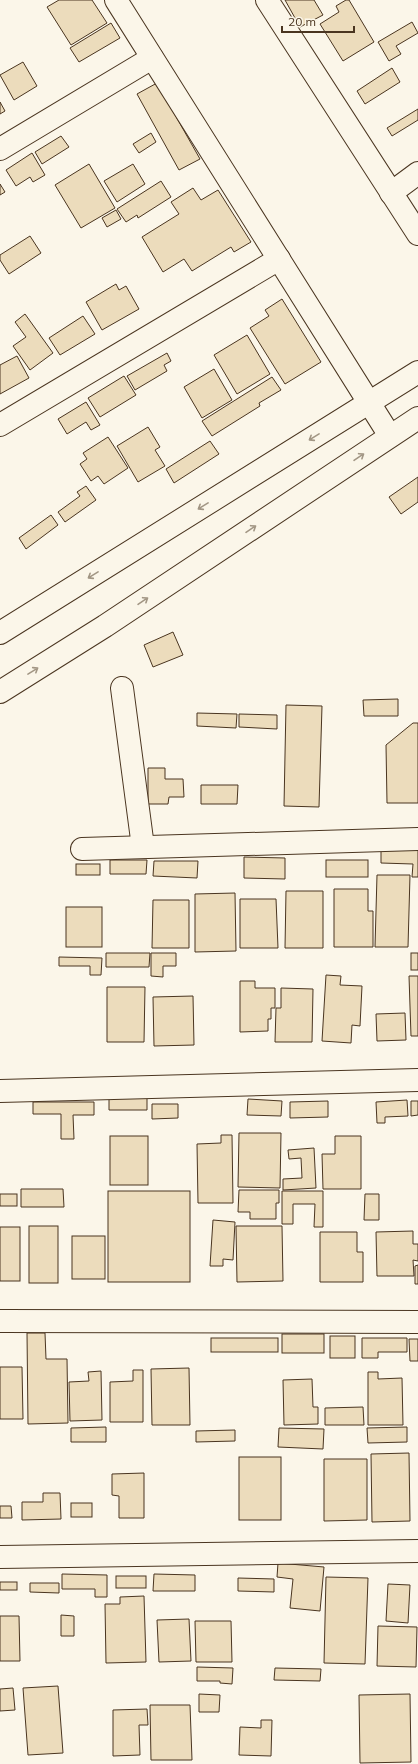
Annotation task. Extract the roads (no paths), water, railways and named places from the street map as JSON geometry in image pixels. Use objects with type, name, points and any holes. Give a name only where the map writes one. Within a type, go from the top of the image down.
[{"type":"street","points":[[116,0],[390,436]]},
{"type":"street","points":[[267,0],[418,234]]},
{"type":"street","points":[[0,149],[152,58]]},
{"type":"street","points":[[391,193],[418,173]]},
{"type":"street","points":[[0,425],[279,259]]},
{"type":"street","points":[[0,633],[418,372]]},
{"type":"street","points":[[0,692],[106,626],[418,418]]},
{"type":"street","points":[[122,688],[143,847]]},
{"type":"street","points":[[82,849],[418,839]]},
{"type":"street","points":[[0,1091],[418,1080]]},
{"type":"street","points":[[0,1321],[418,1322]]},
{"type":"street","points":[[0,1558],[418,1551]]}]
